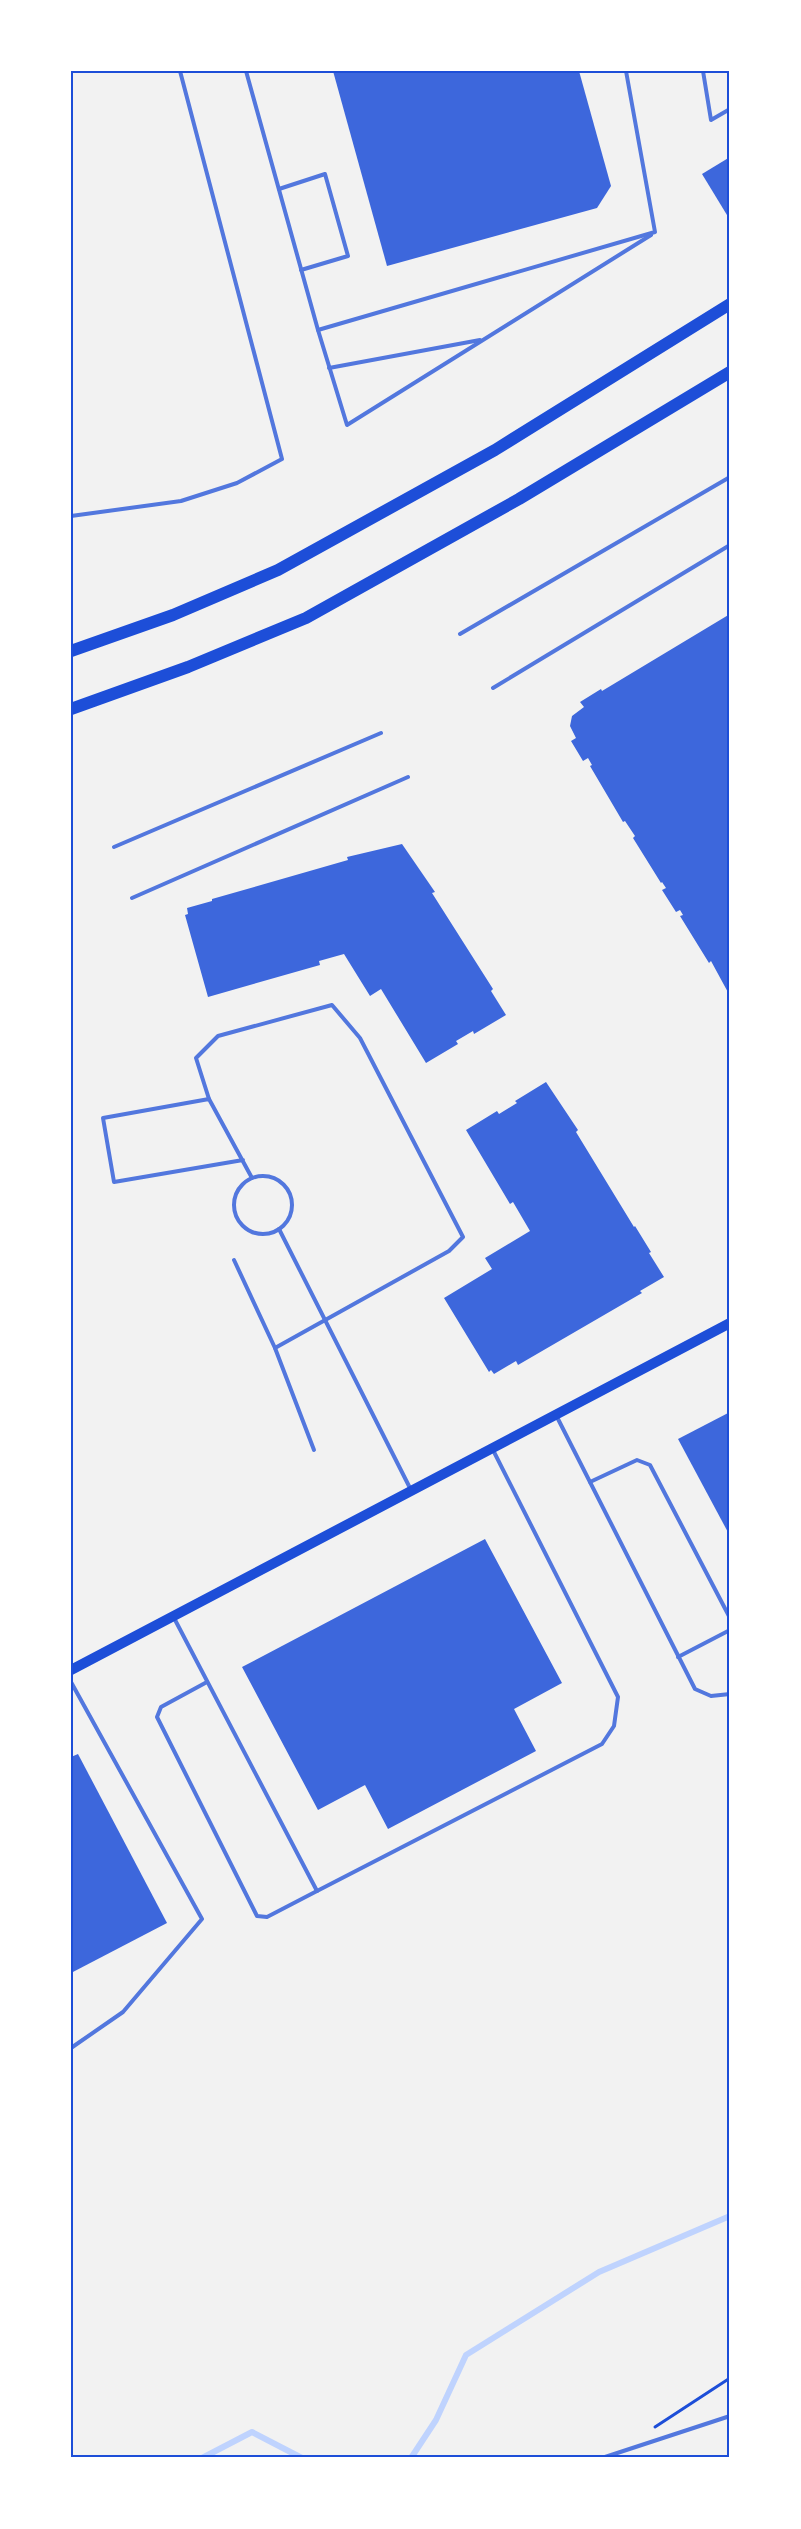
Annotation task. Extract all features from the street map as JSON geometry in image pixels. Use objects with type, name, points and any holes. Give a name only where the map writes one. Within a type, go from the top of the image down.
[{"type":"main road","points":[[71,652],[173,615],[278,570],[495,450],[730,304]]},
{"type":"main road","points":[[71,709],[188,668],[306,618],[519,499],[730,372]]},
{"type":"main road","points":[[71,1670],[730,1323]]},
{"type":"lane","points":[[71,516],[181,501],[237,483],[282,459],[180,71]]},
{"type":"lane","points":[[246,71],[346,425],[655,232]]},
{"type":"lane","points":[[626,71],[655,232]]},
{"type":"lane","points":[[703,71],[711,120],[730,109]]},
{"type":"lane","points":[[279,189],[325,174],[348,256],[301,270]]},
{"type":"lane","points":[[318,330],[655,232]]},
{"type":"lane","points":[[329,368],[484,339]]},
{"type":"lane","points":[[460,634],[730,477]]},
{"type":"lane","points":[[493,688],[730,545]]},
{"type":"lane","points":[[114,847],[381,733]]},
{"type":"lane","points":[[132,898],[408,777]]},
{"type":"lane","points":[[252,1178],[209,1099],[196,1058],[218,1036],[332,1005],[364,1047],[463,1236],[449,1251],[275,1348]]},
{"type":"lane","points":[[209,1099],[103,1118],[114,1182],[242,1160]]},
{"type":"lane","points":[[271,1177],[286,1188],[292,1205],[290,1215],[279,1229],[271,1233],[253,1232],[239,1221],[234,1205],[235,1196],[245,1182],[252,1178],[271,1177]]},
{"type":"lane","points":[[279,1229],[411,1490]]},
{"type":"lane","points":[[234,1260],[275,1348],[314,1450]]},
{"type":"lane","points":[[556,1415],[695,1689],[712,1696],[730,1694]]},
{"type":"lane","points":[[208,1682],[161,1706],[157,1716],[257,1916],[267,1917],[602,1744],[614,1726],[618,1697],[492,1448]]},
{"type":"lane","points":[[590,1482],[638,1460],[650,1465],[730,1618]]},
{"type":"lane","points":[[173,1616],[317,1891]]},
{"type":"lane","points":[[678,1657],[730,1630]]},
{"type":"lane","points":[[71,1682],[202,1919],[122,2012],[71,2048]]},
{"type":"lane","points":[[602,2458],[730,2416]]},
{"type":"path","points":[[654,2427],[730,2378]]},
{"type":"building","points":[[333,71],[579,71],[611,186],[597,208],[387,266]]},
{"type":"building","points":[[730,157],[730,220],[702,174]]},
{"type":"building","points":[[730,614],[730,996],[711,961],[709,963],[680,916],[683,915],[680,910],[676,912],[662,890],[666,888],[633,838],[635,836],[625,821],[623,822],[590,766],[592,765],[588,758],[583,761],[571,741],[576,738],[570,726],[572,716],[584,707],[580,702],[601,689],[602,691]]},
{"type":"building","points":[[402,844],[435,892],[432,893],[493,989],[491,991],[506,1015],[474,1034],[473,1031],[456,1041],[458,1044],[426,1063],[381,989],[370,996],[344,954],[319,961],[320,965],[208,997],[185,915],[188,914],[187,908],[348,860],[347,857]]},
{"type":"building","points":[[546,1082],[578,1130],[576,1132],[651,1252],[649,1253],[664,1277],[640,1291],[642,1293],[518,1365],[516,1361],[494,1374],[491,1370],[489,1372],[444,1298],[492,1269],[485,1258],[530,1231],[513,1202],[510,1204],[466,1130],[497,1111],[499,1114],[517,1103],[515,1101]]},
{"type":"building","points":[[730,1412],[730,1536],[678,1439]]},
{"type":"building","points":[[485,1539],[562,1683],[514,1709],[536,1751],[388,1829],[365,1785],[318,1810],[242,1667]]},
{"type":"building","points":[[78,1754],[167,1923],[71,1973],[71,1757]]},
{"type":"waterway","points":[[411,2458],[436,2420],[466,2355],[599,2272],[730,2216]]},
{"type":"waterway","points":[[202,2458],[252,2432],[302,2458]]}]
